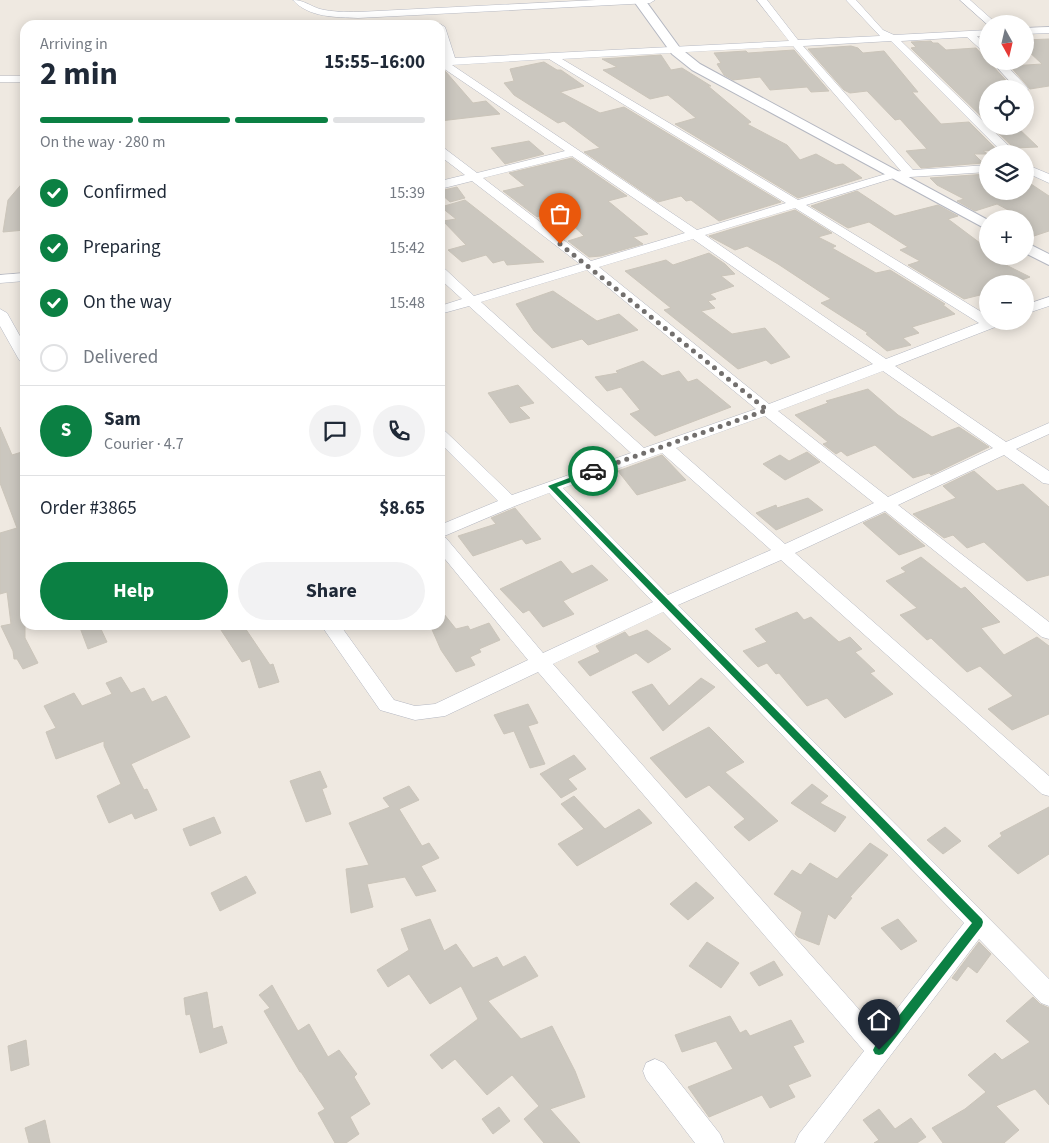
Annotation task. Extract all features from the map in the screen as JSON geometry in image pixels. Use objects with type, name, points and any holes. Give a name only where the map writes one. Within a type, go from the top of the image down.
[{"type":"street","points":[[298,0],[301,4],[312,9],[329,13],[358,15],[435,11],[483,4],[650,0]]},
{"type":"street","points":[[329,13],[330,0]]},
{"type":"street","points":[[410,0],[411,12]]},
{"type":"street","points":[[639,0],[676,51],[696,67],[979,221]]},
{"type":"street","points":[[762,0],[797,44],[910,174]]},
{"type":"street","points":[[851,0],[880,32],[894,38],[1002,145]]},
{"type":"street","points":[[964,0],[982,15]]},
{"type":"street","points":[[435,11],[438,20]]},
{"type":"street","points":[[340,14],[341,20]]},
{"type":"street","points":[[1034,31],[1049,30]]},
{"type":"street","points":[[445,62],[979,33]]},
{"type":"street","points":[[969,34],[979,44]]},
{"type":"street","points":[[552,57],[979,314]]},
{"type":"street","points":[[445,63],[1049,479]]},
{"type":"street","points":[[1005,70],[1014,80]]},
{"type":"street","points":[[0,89],[4,79],[20,79]]},
{"type":"street","points":[[445,184],[575,152]]},
{"type":"street","points":[[445,154],[590,266],[767,410],[1049,632]]},
{"type":"street","points":[[1034,165],[1049,164]]},
{"type":"street","points":[[445,309],[893,175],[979,169]]},
{"type":"street","points":[[1034,171],[1049,179]]},
{"type":"street","points":[[1034,252],[1049,260]]},
{"type":"street","points":[[0,279],[20,277]]},
{"type":"street","points":[[445,277],[641,454]]},
{"type":"street","points":[[1034,307],[1049,301]]},
{"type":"street","points":[[0,313],[20,349]]},
{"type":"street","points":[[445,530],[509,502],[767,410],[979,329]]},
{"type":"street","points":[[334,630],[387,704],[415,712],[438,712],[666,603],[783,552],[1049,428]]},
{"type":"street","points":[[445,439],[509,502]]},
{"type":"street","points":[[664,446],[1049,788]]},
{"type":"street","points":[[552,486],[1049,995]]},
{"type":"street","points":[[445,548],[540,662],[879,1050]]},
{"type":"street","points":[[808,1143],[978,922]]},
{"type":"street","points":[[655,1071],[711,1143]]},
{"type":"building","points":[[1049,39],[1049,86],[1034,88],[1034,80],[1022,80],[1013,70],[1034,70],[1034,64],[1042,64],[1034,56],[1034,40]]},
{"type":"building","points":[[931,41],[938,43],[946,50],[976,48],[979,51],[979,70],[996,70],[1006,80],[979,80],[979,114],[911,48],[916,47],[911,42]]},
{"type":"building","points":[[851,46],[858,48],[863,53],[884,51],[918,92],[912,92],[941,124],[969,122],[979,132],[979,135],[982,135],[992,145],[979,145],[979,154],[974,154],[979,159],[979,163],[921,168],[906,151],[927,149],[900,119],[895,120],[867,91],[850,93],[844,90],[808,49]]},
{"type":"building","points":[[794,50],[829,91],[811,92],[807,87],[770,90],[760,77],[733,80],[724,75],[717,64],[721,63],[714,53],[746,51],[748,53]]},
{"type":"building","points":[[661,55],[671,70],[682,68],[711,86],[708,86],[751,122],[747,124],[787,145],[800,160],[816,154],[836,165],[843,164],[862,178],[798,198],[675,124],[696,118],[668,95],[650,99],[603,70],[617,67],[602,59]]},
{"type":"building","points":[[544,62],[557,70],[561,70],[584,86],[560,92],[600,113],[624,107],[781,202],[719,221],[691,200],[686,201],[681,196],[658,202],[584,152],[600,148],[564,121],[558,123],[514,95],[504,83],[514,81],[510,69]]},
{"type":"building","points":[[445,71],[473,103],[486,101],[500,114],[445,120]]},
{"type":"building","points":[[1000,135],[1025,135],[1038,147],[1034,147],[1034,145],[1011,145]]},
{"type":"building","points":[[529,141],[544,154],[505,164],[491,148]]},
{"type":"building","points":[[572,158],[627,196],[608,201],[648,234],[633,237],[643,244],[601,256],[589,257],[568,241],[584,236],[557,210],[537,217],[503,191],[525,186],[509,173]]},
{"type":"building","points":[[979,175],[979,200],[1034,200],[1034,186],[1049,196],[1049,231],[1034,236],[1034,210],[1008,210],[997,204],[975,211],[957,201],[964,199],[937,185],[930,178]]},
{"type":"building","points":[[20,186],[20,230],[3,232],[8,200]]},
{"type":"building","points":[[457,187],[465,198],[450,202],[445,198],[445,190]]},
{"type":"building","points":[[857,191],[895,216],[938,205],[958,216],[948,219],[979,242],[979,265],[1006,265],[1026,275],[979,275],[979,295],[964,299],[908,265],[920,261],[900,250],[908,247],[869,222],[848,228],[811,206]]},
{"type":"building","points":[[465,200],[544,262],[507,265],[504,260],[493,263],[486,255],[462,262],[448,250],[466,245],[445,223],[445,221],[456,219],[445,210],[445,206]]},
{"type":"building","points":[[795,210],[832,233],[818,237],[836,246],[832,248],[876,273],[890,270],[945,304],[943,305],[955,314],[912,327],[919,333],[903,338],[911,345],[887,351],[866,334],[868,333],[821,303],[831,299],[778,264],[747,246],[735,250],[709,236]]},
{"type":"building","points":[[709,253],[735,274],[721,276],[734,286],[710,294],[716,299],[708,301],[715,308],[701,311],[732,334],[765,328],[790,357],[771,364],[766,360],[738,369],[664,310],[671,308],[625,271],[666,260],[673,265]]},
{"type":"building","points":[[553,291],[597,321],[619,314],[638,330],[588,345],[582,339],[552,348],[534,331],[516,304]]},
{"type":"building","points":[[643,361],[662,376],[679,371],[688,382],[697,379],[731,407],[655,436],[630,414],[640,410],[621,387],[607,391],[595,377],[618,373],[616,371]]},
{"type":"building","points":[[518,385],[534,403],[519,407],[530,418],[510,423],[488,393]]},
{"type":"building","points":[[868,389],[898,415],[932,437],[959,427],[989,447],[931,475],[929,473],[913,478],[875,445],[847,456],[841,451],[836,454],[823,444],[828,442],[795,415],[828,403],[826,401]]},
{"type":"building","points":[[0,427],[12,455],[20,453],[20,630],[25,630],[25,638],[38,663],[23,669],[17,659],[14,659],[13,651],[1,626],[11,624],[7,592],[0,594],[0,533],[17,528],[0,483]]},
{"type":"building","points":[[807,452],[820,462],[785,480],[763,464],[780,455],[789,461]]},
{"type":"building","points":[[662,455],[686,480],[637,495],[618,471]]},
{"type":"building","points":[[974,471],[997,491],[1023,484],[1049,507],[1049,575],[1027,581],[984,542],[967,548],[953,535],[944,538],[913,514],[956,498],[943,486]]},
{"type":"building","points":[[808,498],[823,510],[776,530],[756,513],[776,505],[777,508]]},
{"type":"building","points":[[515,508],[541,539],[526,544],[522,539],[473,556],[458,536],[496,524],[491,518]]},
{"type":"building","points":[[885,513],[925,546],[899,555],[863,523]]},
{"type":"building","points":[[921,557],[961,589],[965,587],[1000,622],[981,628],[1004,655],[1037,637],[1049,646],[1049,714],[1012,730],[988,709],[1013,696],[980,666],[967,672],[931,638],[927,640],[900,615],[917,608],[886,581],[906,572],[901,568]]},
{"type":"building","points":[[561,561],[572,574],[592,565],[608,580],[563,601],[574,614],[543,627],[529,610],[523,613],[500,589]]},
{"type":"building","points":[[797,612],[804,620],[811,617],[839,642],[850,637],[862,649],[855,652],[875,671],[870,673],[893,694],[845,718],[827,698],[807,706],[779,673],[776,674],[767,663],[758,667],[743,651],[767,642],[755,629]]},
{"type":"building","points":[[445,615],[456,629],[468,626],[470,630],[489,623],[500,640],[479,649],[481,652],[470,657],[475,665],[456,672],[441,650],[432,630],[445,630]]},
{"type":"building","points":[[81,630],[101,630],[107,642],[88,649]]},
{"type":"building","points":[[221,630],[246,630],[270,665],[273,664],[279,682],[259,688],[250,659],[242,662]]},
{"type":"building","points":[[647,630],[671,649],[648,663],[636,653],[590,676],[578,662],[600,652],[596,646],[625,632],[629,637]]},
{"type":"building","points":[[121,677],[131,693],[144,688],[152,702],[166,696],[190,737],[131,764],[144,790],[147,789],[157,810],[135,819],[132,813],[109,823],[97,796],[121,784],[104,746],[104,741],[56,759],[46,732],[56,728],[44,706],[74,693],[82,706],[112,694],[106,683]]},
{"type":"building","points":[[701,678],[715,687],[663,731],[632,692],[652,684],[669,706]]},
{"type":"building","points":[[528,704],[538,723],[528,726],[545,764],[530,768],[514,731],[504,734],[494,715]]},
{"type":"building","points":[[709,727],[744,762],[725,772],[778,821],[749,841],[734,827],[745,819],[709,785],[686,798],[650,758]]},
{"type":"building","points":[[574,755],[586,769],[568,779],[577,789],[561,798],[540,774]]},
{"type":"building","points":[[320,771],[327,787],[322,789],[331,814],[306,822],[290,781]]},
{"type":"building","points":[[812,784],[828,796],[820,803],[846,817],[835,832],[791,803]]},
{"type":"building","points":[[409,786],[419,800],[399,809],[422,846],[429,843],[439,858],[421,866],[436,891],[416,896],[405,877],[367,884],[373,907],[351,913],[346,869],[369,865],[349,823],[390,807],[383,798]]},
{"type":"building","points":[[574,796],[605,829],[639,809],[652,823],[577,866],[558,844],[584,829],[561,804]]},
{"type":"building","points":[[1049,807],[1049,854],[1018,874],[988,846],[1002,836],[1000,833]]},
{"type":"building","points":[[214,817],[221,833],[190,846],[183,829]]},
{"type":"building","points":[[945,827],[961,841],[943,854],[927,840]]},
{"type":"building","points":[[870,843],[888,855],[850,897],[852,898],[835,919],[828,914],[819,945],[798,937],[795,934],[802,912],[774,894],[792,870],[801,875],[810,863],[837,879]]},
{"type":"building","points":[[246,876],[256,893],[220,911],[211,893]]},
{"type":"building","points":[[696,882],[714,898],[688,920],[670,904]]},
{"type":"building","points":[[430,919],[444,951],[456,944],[473,968],[497,957],[503,967],[525,956],[538,976],[488,1001],[521,1039],[552,1026],[575,1071],[585,1097],[550,1109],[580,1143],[544,1143],[524,1119],[539,1106],[512,1075],[487,1095],[455,1059],[442,1069],[430,1055],[478,1019],[461,986],[430,1004],[409,974],[388,987],[377,970],[409,950],[401,929]]},
{"type":"building","points":[[898,919],[917,941],[901,950],[881,928]]},
{"type":"building","points":[[707,942],[739,963],[721,988],[689,966]]},
{"type":"building","points":[[979,942],[991,954],[977,973],[968,966],[957,981],[952,978]]},
{"type":"building","points":[[774,961],[783,975],[759,986],[750,973]]},
{"type":"building","points":[[272,985],[298,1031],[309,1024],[328,1057],[339,1050],[357,1074],[354,1077],[370,1104],[350,1117],[359,1134],[346,1143],[335,1143],[318,1113],[325,1109],[300,1072],[264,1011],[270,1008],[259,995]]},
{"type":"building","points":[[207,992],[213,1029],[222,1026],[227,1043],[200,1053],[190,1014],[186,1015],[184,998]]},
{"type":"building","points":[[1033,997],[1040,1004],[1049,1008],[1049,1105],[1035,1089],[996,1106],[1019,1130],[1004,1143],[943,1143],[932,1128],[965,1109],[986,1092],[968,1075],[995,1053],[1002,1060],[1030,1042],[1006,1021]]},
{"type":"building","points":[[730,1016],[740,1033],[746,1030],[750,1036],[791,1020],[804,1042],[793,1046],[811,1076],[788,1085],[795,1097],[770,1108],[762,1095],[709,1117],[688,1087],[733,1069],[716,1041],[682,1052],[675,1035]]},
{"type":"building","points":[[26,1040],[29,1065],[11,1071],[8,1046]]},
{"type":"building","points":[[499,1107],[510,1121],[493,1134],[482,1119]]},
{"type":"building","points":[[879,1109],[895,1129],[911,1118],[926,1137],[917,1143],[874,1143],[879,1140],[863,1120]]},
{"type":"building","points":[[45,1120],[50,1143],[29,1143],[25,1128]]},
{"type":"way so far","points":[[560,244],[590,266],[767,410],[593,471]]},
{"type":"route","points":[[593,471],[552,486],[978,922],[879,1050]]}]
